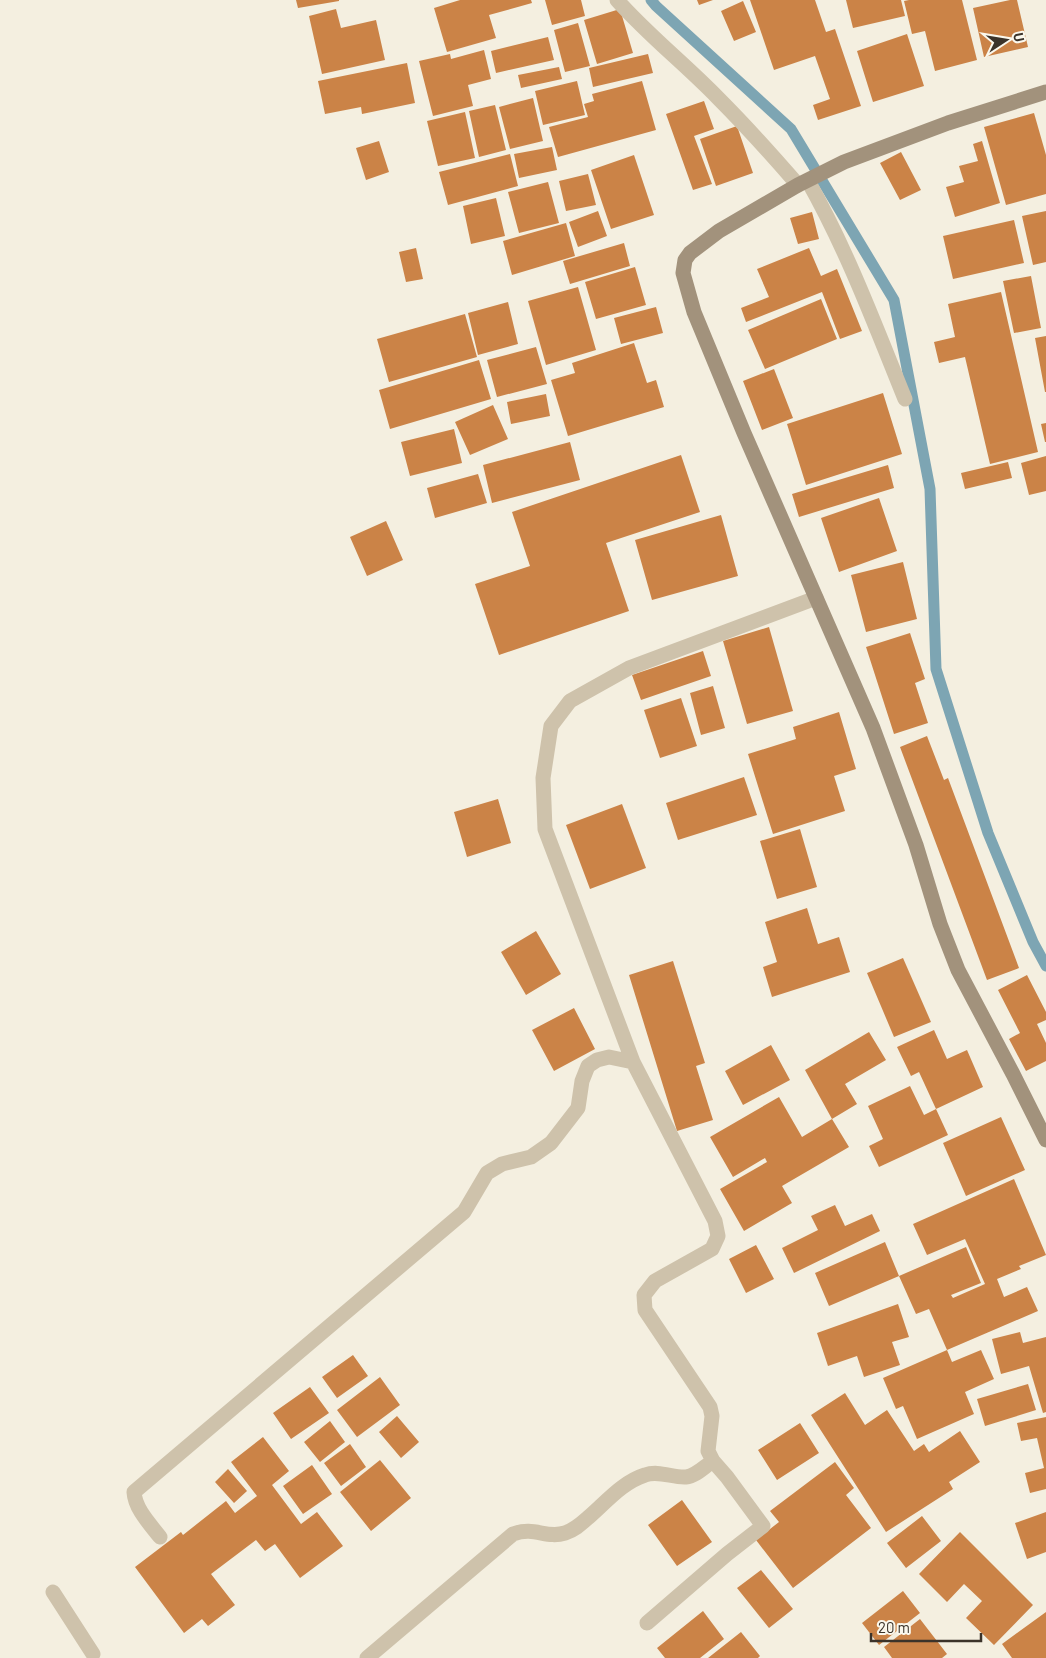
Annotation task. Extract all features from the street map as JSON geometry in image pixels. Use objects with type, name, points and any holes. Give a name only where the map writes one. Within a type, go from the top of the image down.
[{"type":"street","points":[[617,0],[658,42],[717,97],[769,152],[806,182],[828,216],[846,255],[905,399]]},
{"type":"street","points":[[1046,92],[948,123],[844,162],[719,231],[690,253],[685,260],[683,273],[697,320],[744,433],[886,760],[916,845],[940,924],[958,970],[1014,1074],[1046,1140]]},
{"type":"street","points":[[647,1623],[763,1526],[713,1461],[708,1451],[712,1416],[710,1407],[645,1310],[644,1295],[655,1281],[712,1249],[718,1236],[715,1221],[633,1062],[545,830],[543,778],[551,726],[570,701],[629,668],[816,598]]},
{"type":"street","points":[[160,1538],[134,1500],[134,1492],[464,1212],[487,1173],[502,1164],[531,1157],[551,1143],[578,1108],[582,1081],[588,1066],[597,1060],[609,1058],[633,1062]]},
{"type":"street","points":[[367,1658],[513,1534],[523,1531],[538,1531],[552,1536],[566,1533],[577,1527],[624,1485],[646,1474],[667,1473],[687,1477],[695,1474],[713,1461]]},
{"type":"street","points":[[53,1592],[91,1657]]},
{"type":"building","points":[[296,0],[339,0],[339,1],[298,8]]},
{"type":"building","points":[[460,0],[531,0],[532,3],[489,15],[496,38],[447,52],[434,8]]},
{"type":"building","points":[[545,0],[581,0],[585,16],[552,25]]},
{"type":"building","points":[[697,0],[713,0],[699,5]]},
{"type":"building","points":[[750,0],[815,0],[826,32],[835,29],[861,106],[818,120],[813,105],[830,99],[815,56],[774,70]]},
{"type":"building","points":[[846,0],[901,0],[905,16],[853,28]]},
{"type":"building","points":[[962,0],[977,60],[935,71],[925,31],[912,34],[904,1]]},
{"type":"building","points":[[1017,0],[1028,47],[984,57],[973,8]]},
{"type":"building","points":[[743,1],[756,32],[734,41],[721,11]]},
{"type":"building","points":[[336,9],[341,28],[376,20],[385,60],[322,74],[309,16]]},
{"type":"building","points":[[620,9],[633,53],[597,64],[584,20]]},
{"type":"building","points":[[578,23],[590,66],[565,72],[554,30]]},
{"type":"building","points":[[907,34],[924,86],[873,102],[857,51]]},
{"type":"building","points":[[548,37],[554,60],[496,73],[491,51]]},
{"type":"building","points":[[484,50],[491,79],[468,85],[473,106],[433,116],[419,61],[450,54],[451,59]]},
{"type":"building","points":[[648,54],[653,73],[593,87],[589,68]]},
{"type":"building","points":[[407,63],[415,103],[362,114],[361,107],[325,114],[318,81]]},
{"type":"building","points":[[559,67],[562,79],[521,88],[518,75]]},
{"type":"building","points":[[577,81],[585,115],[543,125],[535,91]]},
{"type":"building","points":[[642,81],[656,130],[558,157],[549,127],[588,117],[584,104],[594,101],[592,94]]},
{"type":"building","points":[[533,98],[543,141],[510,149],[499,107]]},
{"type":"building","points":[[704,101],[714,129],[694,136],[712,184],[693,190],[666,114]]},
{"type":"building","points":[[495,105],[506,150],[479,157],[469,111]]},
{"type":"building","points":[[465,112],[475,158],[438,166],[427,121]]},
{"type":"building","points":[[1034,113],[1046,155],[1046,194],[1006,205],[984,127]]},
{"type":"building","points":[[737,126],[753,173],[716,186],[700,139]]},
{"type":"building","points":[[379,141],[389,172],[366,180],[356,148]]},
{"type":"building","points":[[982,141],[1000,203],[955,217],[946,187],[964,182],[959,166],[978,161],[973,144]]},
{"type":"building","points":[[552,147],[557,170],[519,178],[514,154]]},
{"type":"building","points":[[901,152],[921,190],[900,200],[880,163]]},
{"type":"building","points":[[510,154],[518,186],[448,205],[439,172]]},
{"type":"building","points":[[634,155],[654,215],[611,229],[591,170]]},
{"type":"building","points":[[588,174],[596,205],[566,211],[559,181]]},
{"type":"building","points":[[548,182],[559,223],[519,233],[508,192]]},
{"type":"building","points":[[496,198],[505,236],[471,244],[463,206]]},
{"type":"building","points":[[598,211],[607,236],[578,247],[569,222]]},
{"type":"building","points":[[1046,211],[1046,262],[1033,265],[1022,216]]},
{"type":"building","points":[[812,212],[819,239],[798,244],[790,218]]},
{"type":"building","points":[[1014,220],[1024,263],[953,279],[943,236]]},
{"type":"building","points":[[566,223],[575,256],[512,275],[503,241]]},
{"type":"building","points":[[624,243],[630,266],[570,284],[563,261]]},
{"type":"building","points":[[416,248],[423,279],[406,282],[399,252]]},
{"type":"building","points":[[809,248],[821,276],[837,269],[862,331],[840,339],[822,292],[746,322],[741,308],[769,297],[757,269]]},
{"type":"building","points":[[635,267],[646,305],[596,319],[585,282]]},
{"type":"building","points":[[1031,276],[1041,328],[1014,333],[1003,281]]},
{"type":"building","points":[[578,287],[596,350],[546,365],[528,301]]},
{"type":"building","points":[[1001,292],[1038,452],[990,464],[965,357],[939,363],[934,342],[955,337],[948,304]]},
{"type":"building","points":[[821,299],[837,339],[765,369],[748,330]]},
{"type":"building","points":[[508,302],[518,344],[478,355],[468,313]]},
{"type":"building","points":[[656,307],[663,333],[621,344],[614,318]]},
{"type":"building","points":[[465,314],[477,357],[389,382],[377,339]]},
{"type":"building","points":[[1046,336],[1046,392],[1045,392],[1035,338]]},
{"type":"building","points":[[634,343],[647,383],[656,380],[664,407],[568,436],[551,380],[575,373],[572,363]]},
{"type":"building","points":[[536,347],[547,384],[497,397],[487,360]]},
{"type":"building","points":[[479,360],[491,399],[390,429],[379,390]]},
{"type":"building","points":[[774,369],[793,418],[762,430],[743,381]]},
{"type":"building","points":[[883,393],[902,454],[806,485],[787,424]]},
{"type":"building","points":[[546,394],[550,416],[511,424],[507,402]]},
{"type":"building","points":[[493,405],[508,439],[470,455],[455,422]]},
{"type":"building","points":[[1046,423],[1046,442],[1045,442],[1041,424]]},
{"type":"building","points":[[454,429],[462,463],[410,476],[401,442]]},
{"type":"building","points":[[570,442],[580,480],[492,503],[483,465]]},
{"type":"building","points":[[681,455],[700,512],[606,543],[629,611],[499,655],[475,584],[530,566],[512,512]]},
{"type":"building","points":[[1046,456],[1046,491],[1029,495],[1021,463]]},
{"type":"building","points":[[1008,462],[1012,478],[965,489],[961,473]]},
{"type":"building","points":[[888,465],[894,488],[799,517],[792,494]]},
{"type":"building","points":[[478,474],[487,503],[435,518],[427,488]]},
{"type":"building","points":[[879,498],[897,551],[839,572],[821,518]]},
{"type":"building","points":[[721,515],[738,576],[652,600],[635,540]]},
{"type":"building","points":[[386,521],[403,560],[367,576],[350,537]]},
{"type":"building","points":[[903,562],[917,619],[866,632],[851,575]]},
{"type":"building","points":[[769,627],[793,711],[747,724],[723,641]]},
{"type":"building","points":[[910,633],[925,679],[915,683],[928,723],[894,734],[866,647]]},
{"type":"building","points":[[703,651],[711,676],[641,700],[632,675]]},
{"type":"building","points":[[713,686],[725,728],[701,735],[690,693]]},
{"type":"building","points":[[681,698],[697,746],[660,758],[644,710]]},
{"type":"building","points":[[839,712],[856,769],[834,776],[845,811],[773,834],[748,754],[796,739],[793,727]]},
{"type":"building","points":[[927,736],[944,780],[948,778],[1019,968],[987,980],[900,747]]},
{"type":"building","points":[[744,777],[757,815],[678,840],[666,803]]},
{"type":"building","points":[[498,799],[511,843],[467,857],[454,812]]},
{"type":"building","points":[[622,804],[646,868],[590,889],[566,825]]},
{"type":"building","points":[[800,829],[817,887],[777,899],[760,841]]},
{"type":"building","points":[[807,908],[818,944],[839,937],[850,972],[772,997],[763,967],[777,962],[765,922]]},
{"type":"building","points":[[536,931],[561,974],[526,995],[501,952]]},
{"type":"building","points":[[903,958],[931,1022],[894,1037],[867,973]]},
{"type":"building","points":[[673,961],[705,1063],[696,1066],[713,1120],[677,1131],[629,975]]},
{"type":"building","points":[[1027,975],[1046,1012],[1046,1020],[1037,1024],[1046,1043],[1046,1061],[1026,1071],[1009,1039],[1020,1033],[998,990]]},
{"type":"building","points":[[574,1008],[595,1049],[554,1071],[532,1030]]},
{"type":"building","points":[[934,1030],[947,1059],[967,1050],[983,1087],[936,1109],[919,1072],[911,1076],[897,1047]]},
{"type":"building","points":[[869,1032],[886,1060],[845,1084],[857,1104],[832,1119],[805,1070]]},
{"type":"building","points":[[771,1045],[790,1080],[743,1105],[725,1071]]},
{"type":"building","points":[[910,1086],[924,1115],[936,1109],[948,1135],[879,1167],[869,1146],[883,1139],[868,1106]]},
{"type":"building","points":[[779,1097],[802,1137],[832,1119],[849,1147],[782,1186],[792,1203],[744,1231],[720,1189],[767,1162],[765,1158],[733,1177],[710,1137]]},
{"type":"building","points":[[1001,1117],[1025,1170],[966,1196],[943,1143]]},
{"type":"building","points":[[1014,1179],[1046,1255],[1019,1266],[1021,1269],[997,1279],[1004,1297],[1027,1287],[1038,1311],[947,1350],[929,1309],[916,1314],[899,1276],[966,1247],[981,1283],[951,1295],[953,1298],[985,1284],[965,1239],[927,1255],[913,1224]]},
{"type":"building","points":[[835,1205],[845,1226],[872,1214],[880,1231],[794,1273],[782,1248],[818,1230],[811,1216]]},
{"type":"building","points":[[885,1242],[899,1276],[829,1306],[815,1273]]},
{"type":"building","points":[[756,1245],[774,1279],[746,1293],[729,1259]]},
{"type":"building","points":[[898,1304],[909,1337],[892,1342],[900,1365],[864,1377],[857,1356],[828,1366],[817,1333]]},
{"type":"building","points":[[1020,1332],[1023,1343],[1046,1337],[1046,1412],[1043,1413],[1029,1366],[1001,1374],[992,1339]]},
{"type":"building","points":[[947,1350],[952,1362],[981,1350],[994,1379],[965,1392],[974,1414],[917,1439],[903,1406],[896,1409],[883,1378]]},
{"type":"building","points":[[353,1355],[368,1376],[337,1398],[322,1377]]},
{"type":"building","points":[[380,1377],[400,1405],[357,1437],[337,1410]]},
{"type":"building","points":[[1028,1384],[1036,1410],[985,1426],[977,1399]]},
{"type":"building","points":[[310,1387],[329,1413],[291,1439],[273,1413]]},
{"type":"building","points":[[845,1393],[865,1425],[887,1410],[914,1451],[924,1444],[929,1452],[960,1431],[980,1462],[949,1482],[953,1489],[886,1532],[811,1415]]},
{"type":"building","points":[[397,1416],[419,1442],[401,1458],[379,1432]]},
{"type":"building","points":[[1046,1417],[1046,1489],[1030,1493],[1025,1473],[1044,1468],[1037,1438],[1021,1441],[1017,1423]]},
{"type":"building","points":[[330,1421],[345,1442],[320,1462],[304,1442]]},
{"type":"building","points":[[800,1423],[819,1453],[777,1480],[758,1450]]},
{"type":"building","points":[[263,1437],[289,1471],[272,1485],[301,1524],[317,1512],[343,1546],[300,1578],[275,1544],[265,1551],[256,1540],[211,1574],[235,1605],[208,1626],[202,1619],[184,1633],[135,1567],[181,1532],[183,1535],[226,1501],[235,1513],[257,1496],[231,1462]]},
{"type":"building","points":[[350,1444],[366,1467],[341,1486],[324,1463]]},
{"type":"building","points":[[380,1460],[411,1498],[371,1531],[340,1492]]},
{"type":"building","points":[[835,1462],[854,1488],[846,1495],[871,1528],[793,1588],[756,1540],[779,1522],[770,1511]]},
{"type":"building","points":[[312,1465],[332,1494],[303,1514],[283,1486]]},
{"type":"building","points":[[228,1469],[247,1491],[234,1503],[215,1482]]},
{"type":"building","points":[[682,1500],[712,1542],[677,1566],[648,1525]]},
{"type":"building","points":[[1046,1512],[1046,1552],[1027,1559],[1015,1523]]},
{"type":"building","points":[[922,1516],[941,1541],[906,1568],[887,1543]]},
{"type":"building","points":[[960,1532],[1033,1605],[994,1645],[966,1618],[982,1601],[964,1584],[947,1602],[919,1574]]},
{"type":"building","points":[[761,1570],[793,1609],[769,1628],[737,1588]]},
{"type":"building","points":[[903,1591],[920,1613],[879,1645],[862,1623]]},
{"type":"building","points":[[703,1611],[724,1639],[700,1658],[665,1658],[657,1648]]},
{"type":"building","points":[[1046,1612],[1046,1658],[1012,1658],[1002,1644]]},
{"type":"building","points":[[920,1619],[947,1654],[942,1658],[892,1658],[884,1647]]},
{"type":"building","points":[[741,1632],[760,1656],[758,1658],[708,1658]]},
{"type":"waterway","points":[[651,0],[791,129],[894,300],[930,489],[936,669],[988,833],[1033,942],[1046,966]]}]
